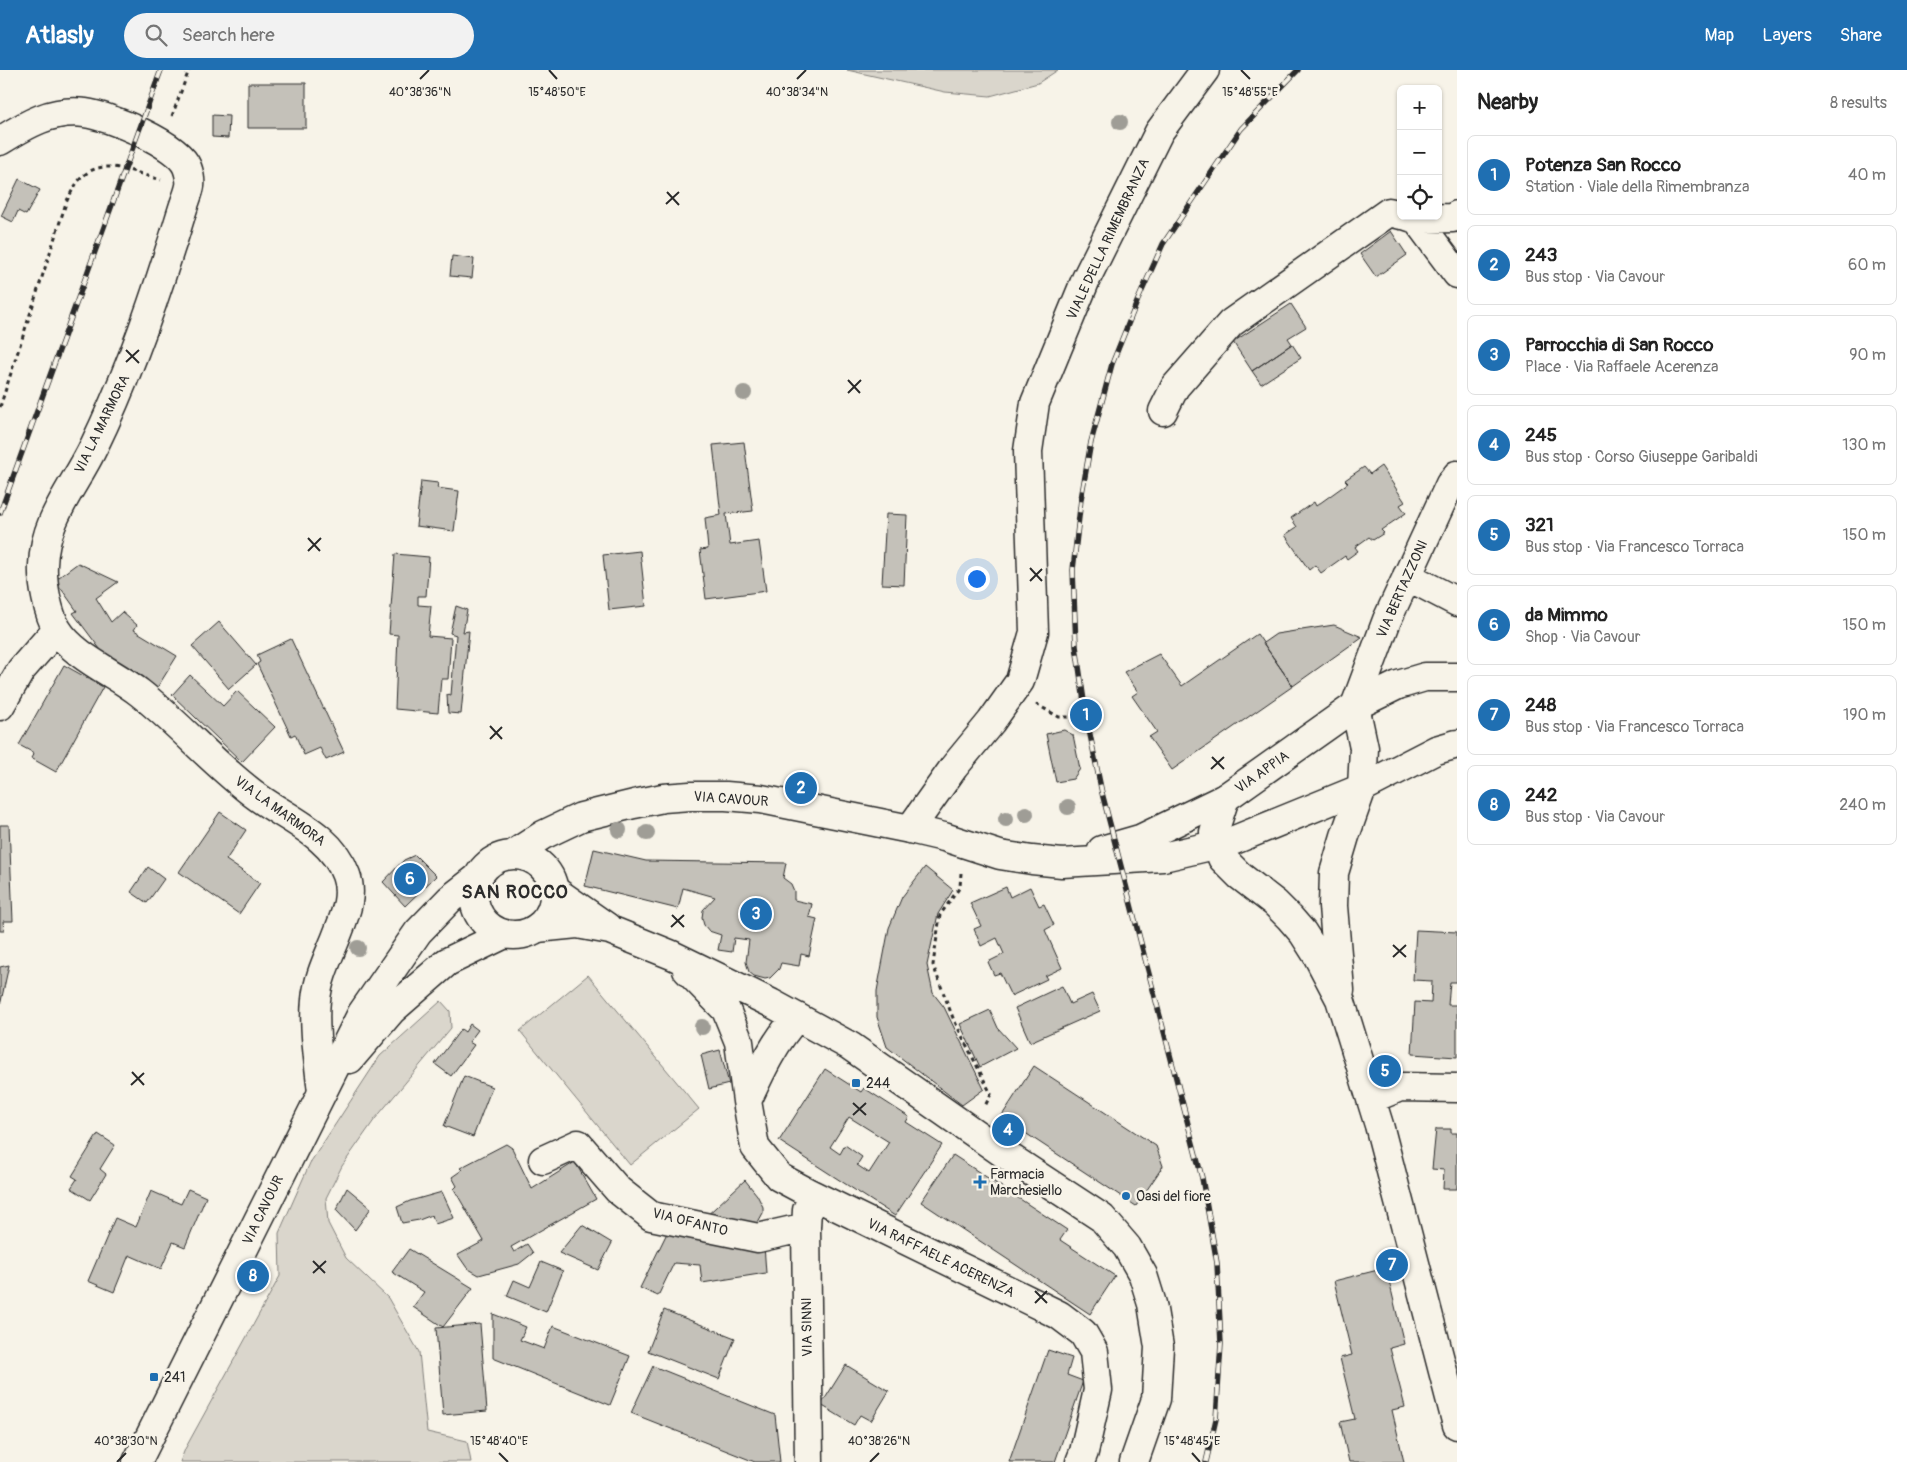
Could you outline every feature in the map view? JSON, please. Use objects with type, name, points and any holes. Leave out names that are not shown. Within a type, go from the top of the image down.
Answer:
[{"type":"street","name":"VIALE DELLA RIMEMBRANZA","points":[[910,830],[954,767],[992,722],[1020,681],[1034,632],[1028,451],[1035,403],[1086,278],[1159,132],[1205,70]]},
{"type":"street","points":[[0,141],[30,122],[68,111],[101,115],[162,142],[182,157],[188,169],[190,186]]},
{"type":"street","name":"VIA LA MARMORA","points":[[190,186],[160,280],[122,387],[92,451],[59,506],[47,534],[42,565],[45,594],[57,629],[78,651],[141,694],[258,797],[320,838],[336,853],[346,872],[351,889],[347,909],[320,980],[315,1002],[322,1092]]},
{"type":"street","points":[[1163,411],[1175,387],[1231,323],[1389,212],[1397,214]]},
{"type":"street","points":[[1442,218],[1453,218],[1457,215]]},
{"type":"street","points":[[1411,220],[1457,274]]},
{"type":"street","name":"VIA BERTAZZONI","points":[[1355,706],[1387,620],[1450,484],[1457,475]]},
{"type":"street","points":[[1407,576],[1457,602]]},
{"type":"street","points":[[0,706],[21,670],[57,629]]},
{"type":"street","name":"VIA APPIA","points":[[1062,863],[1140,839],[1225,798],[1355,706],[1398,685],[1425,677],[1457,677]]},
{"type":"street","points":[[1340,999],[1333,906],[1334,872],[1344,836],[1362,788],[1364,748],[1355,706]]},
{"type":"street","name":"VIA APPIA","points":[[910,830],[944,837],[1000,855],[1062,863],[1163,857],[1232,841],[1362,788],[1436,750],[1457,744]]},
{"type":"street","name":"VIA CAVOUR","points":[[136,1462],[362,1013],[418,932],[450,900],[478,878],[486,866],[498,858],[512,855],[543,835],[581,817],[663,798],[726,796],[761,799],[910,830]]},
{"type":"street","points":[[1225,798],[1214,832],[1222,858],[1240,876],[1275,903],[1303,933],[1340,999],[1371,1099],[1457,1425]]},
{"type":"street","points":[[536,928],[547,918],[553,904],[550,880],[558,846],[581,817]]},
{"type":"street","name":"VIA CAVOUR","points":[[512,855],[531,858],[550,880],[610,930]]},
{"type":"street","points":[[478,878],[474,895],[478,912],[489,926],[505,934]]},
{"type":"street","name":"VIA CAVOUR","points":[[322,1092],[392,1010],[447,962],[505,934],[521,934],[536,928],[578,924],[610,930],[672,954],[850,1046],[1102,1218],[1127,1247],[1143,1275],[1152,1304],[1159,1347],[1156,1399],[1134,1462]]},
{"type":"street","name":"VIA RAFFAELE ACERENZA","points":[[672,954],[726,1010],[739,1042],[755,1147],[779,1177],[1059,1315],[1083,1333],[1094,1352],[1098,1390],[1080,1462]]},
{"type":"street","points":[[747,1101],[766,1058],[784,1031],[797,1017]]},
{"type":"street","points":[[1371,1099],[1400,1088],[1457,1088]]},
{"type":"street","name":"VIA OFANTO","points":[[543,1160],[578,1144],[618,1190],[651,1216],[758,1238],[806,1227]]},
{"type":"street","name":"VIA SINNI","points":[[809,1193],[806,1227],[809,1462]]},
{"type":"path","points":[[162,142],[189,70]]},
{"type":"path","points":[[0,407],[66,203],[78,182],[89,171],[100,167],[113,166],[190,186]]},
{"type":"path","points":[[1020,681],[1037,705],[1059,717],[1075,717]]},
{"type":"path","points":[[964,845],[960,887],[940,915],[933,965],[953,1018],[991,1094],[974,1132]]},
{"type":"shaded area","points":[[847,70],[1058,70],[1038,83],[990,96],[945,92]]},
{"type":"shaded area","points":[[588,975],[699,1109],[630,1165],[520,1031]]},
{"type":"shaded area","points":[[441,1001],[450,1011],[451,1028],[375,1119],[342,1166],[326,1198],[328,1223],[346,1258],[388,1298],[419,1352],[427,1432],[467,1441],[471,1462],[180,1462],[185,1449],[280,1276],[279,1233],[310,1163],[380,1056]]},
{"type":"building","points":[[248,83],[306,83],[306,128],[248,128]]},
{"type":"building","points":[[212,115],[229,116],[228,138],[212,137]]},
{"type":"building","points":[[19,179],[40,190],[26,215],[18,211],[13,222],[1,216]]},
{"type":"building","points":[[1391,231],[1407,255],[1376,277],[1360,254]]},
{"type":"building","points":[[452,256],[474,259],[472,278],[450,276]]},
{"type":"building","points":[[1291,304],[1306,327],[1288,338],[1292,344],[1252,371],[1233,342]]},
{"type":"building","points":[[1292,344],[1301,358],[1261,384],[1252,371]]},
{"type":"building","points":[[744,442],[753,511],[726,514],[730,545],[759,541],[766,591],[706,599],[700,550],[708,549],[705,518],[721,515],[713,445]]},
{"type":"building","points":[[1381,466],[1405,502],[1400,505],[1406,513],[1381,530],[1384,533],[1373,540],[1369,537],[1355,547],[1358,551],[1347,559],[1345,556],[1321,573],[1315,565],[1309,570],[1285,535],[1297,527],[1291,518],[1314,502],[1316,506],[1348,483],[1345,480],[1364,467],[1370,474]]},
{"type":"building","points":[[421,481],[438,483],[437,488],[459,491],[454,531],[416,526]]},
{"type":"building","points":[[886,514],[907,515],[904,585],[882,584]]},
{"type":"building","points":[[640,551],[646,606],[609,610],[603,555]]},
{"type":"building","points":[[395,554],[429,557],[426,596],[418,596],[418,605],[431,606],[428,636],[451,638],[448,679],[441,679],[438,713],[395,709],[398,635],[389,634]]},
{"type":"building","points":[[78,563],[118,582],[96,598],[111,622],[122,612],[137,625],[134,630],[177,656],[157,688],[109,661],[73,613],[77,611],[55,580]]},
{"type":"building","points":[[456,606],[467,610],[463,632],[469,631],[461,714],[448,713],[447,694],[451,695],[456,635],[450,633]]},
{"type":"building","points":[[219,622],[256,665],[229,689],[192,646]]},
{"type":"building","points":[[1334,625],[1362,637],[1293,686],[1263,643],[1276,634]]},
{"type":"building","points":[[1257,634],[1293,686],[1172,770],[1149,737],[1157,732],[1132,696],[1138,692],[1124,672],[1159,654],[1182,686]]},
{"type":"building","points":[[291,639],[344,752],[326,760],[320,748],[304,755],[295,734],[291,736],[257,664],[260,662],[257,655]]},
{"type":"building","points":[[64,665],[103,687],[56,772],[31,758],[34,753],[19,745]]},
{"type":"building","points":[[190,675],[223,706],[237,691],[275,727],[242,762],[172,695]]},
{"type":"building","points":[[1064,730],[1073,735],[1080,769],[1073,779],[1056,782],[1046,734]]},
{"type":"building","points":[[220,812],[246,830],[226,860],[260,883],[239,914],[179,872]]},
{"type":"building","points":[[0,825],[9,825],[13,921],[3,921],[4,931],[0,931]]},
{"type":"building","points":[[594,849],[646,861],[786,863],[783,878],[791,884],[794,891],[794,900],[812,904],[809,917],[817,919],[809,956],[801,954],[799,966],[781,963],[779,969],[770,978],[765,979],[754,976],[749,972],[746,962],[749,940],[734,938],[732,952],[718,950],[721,935],[709,931],[704,925],[702,918],[703,910],[715,897],[683,888],[678,909],[585,886]]},
{"type":"building","points":[[415,855],[436,876],[405,906],[383,882],[404,860]]},
{"type":"building","points":[[148,867],[164,879],[147,903],[131,892]]},
{"type":"building","points":[[925,867],[953,890],[938,914],[927,965],[933,993],[944,1007],[984,1089],[962,1105],[887,1047],[877,1017],[877,991],[889,928],[902,897]]},
{"type":"building","points":[[1006,887],[1010,897],[1030,887],[1039,906],[1044,904],[1054,925],[1045,930],[1062,968],[1045,976],[1047,979],[1011,996],[1000,973],[994,975],[988,962],[1004,954],[997,938],[981,946],[974,929],[981,926],[970,903]]},
{"type":"building","points":[[1416,930],[1457,932],[1457,982],[1450,982],[1448,1005],[1457,1005],[1457,1057],[1412,1054],[1415,1002],[1431,1003],[1432,981],[1413,980]]},
{"type":"building","points":[[9,965],[0,1006],[0,967]]},
{"type":"building","points":[[1062,986],[1070,1004],[1092,994],[1100,1011],[1030,1042],[1015,1008]]},
{"type":"building","points":[[990,1010],[998,1028],[1016,1048],[980,1067],[960,1024]]},
{"type":"building","points":[[470,1024],[478,1030],[469,1042],[474,1045],[451,1076],[435,1064],[461,1029],[465,1032]]},
{"type":"building","points":[[720,1050],[729,1084],[709,1089],[701,1055]]},
{"type":"building","points":[[1034,1066],[1156,1146],[1163,1166],[1136,1206],[1001,1117]]},
{"type":"building","points":[[825,1069],[861,1092],[864,1088],[909,1117],[906,1122],[942,1145],[895,1216],[779,1141]],"holes":[[[849,1117],[889,1142],[869,1173],[857,1165],[862,1157],[845,1145],[840,1154],[830,1147]]]},
{"type":"building","points":[[464,1076],[492,1087],[473,1137],[444,1126]]},
{"type":"building","points":[[1436,1129],[1451,1129],[1451,1133],[1457,1133],[1457,1189],[1443,1189],[1444,1170],[1432,1169]]},
{"type":"building","points":[[98,1134],[115,1145],[100,1169],[106,1174],[90,1200],[71,1188],[77,1179],[72,1176]]},
{"type":"building","points":[[506,1144],[512,1148],[532,1189],[575,1162],[596,1199],[511,1247],[514,1252],[527,1244],[533,1253],[519,1264],[479,1275],[467,1268],[458,1255],[484,1241],[454,1189],[457,1186],[452,1177],[462,1170],[460,1168]]},
{"type":"building","points":[[953,1155],[1067,1230],[1060,1240],[1115,1276],[1090,1314],[921,1202]]},
{"type":"building","points":[[745,1180],[757,1195],[763,1207],[763,1213],[758,1222],[754,1225],[703,1219]]},
{"type":"building","points":[[347,1188],[371,1208],[355,1230],[336,1210]]},
{"type":"building","points":[[188,1189],[206,1197],[185,1247],[173,1242],[161,1269],[129,1255],[114,1292],[88,1281],[115,1218],[136,1227],[151,1191],[181,1204]]},
{"type":"building","points":[[442,1192],[454,1218],[435,1224],[432,1215],[402,1223],[397,1207],[410,1201]]},
{"type":"building","points":[[582,1225],[612,1243],[598,1270],[559,1253]]},
{"type":"building","points":[[668,1231],[764,1245],[766,1273],[702,1283],[700,1265],[674,1263],[658,1296],[640,1288]]},
{"type":"building","points":[[409,1249],[473,1288],[443,1327],[413,1307],[424,1292],[392,1272]]},
{"type":"building","points":[[541,1262],[563,1271],[546,1312],[507,1296],[514,1280],[530,1287]]},
{"type":"building","points":[[1386,1268],[1404,1344],[1390,1348],[1405,1407],[1392,1410],[1404,1462],[1349,1462],[1340,1422],[1355,1419],[1340,1358],[1352,1355],[1334,1281]]},
{"type":"building","points":[[664,1310],[735,1338],[719,1379],[648,1351]]},
{"type":"building","points":[[493,1314],[526,1327],[520,1340],[544,1349],[553,1326],[630,1356],[610,1405],[493,1358]]},
{"type":"building","points":[[480,1324],[487,1411],[443,1415],[436,1328]]},
{"type":"building","points":[[1048,1350],[1072,1358],[1067,1375],[1083,1381],[1055,1462],[1009,1462]]},
{"type":"building","points":[[846,1365],[889,1391],[871,1421],[860,1415],[854,1425],[821,1405]]},
{"type":"building","points":[[653,1366],[775,1415],[780,1462],[755,1462],[631,1413]]},
{"type":"railway","points":[[0,513],[161,70]]},
{"type":"railway","points":[[1206,1462],[1216,1419],[1221,1344],[1217,1263],[1202,1178],[1102,793],[1086,715],[1076,646],[1073,570],[1081,499],[1091,442],[1112,364],[1163,244],[1241,129],[1298,70]]},
{"type":"place","name":"Potenza San Rocco","points":[[1086,715]]},
{"type":"place","name":"243","points":[[801,788]]},
{"type":"place","name":"da Mimmo","points":[[410,879]]},
{"type":"place","name":"Parrocchia di San Rocco","points":[[756,914]]},
{"type":"place","name":"321","points":[[1385,1071]]},
{"type":"place","name":"244","points":[[856,1083]]},
{"type":"place","name":"245","points":[[1008,1130]]},
{"type":"place","name":"Farmacia Marchesiello","points":[[980,1182]]},
{"type":"place","name":"Oasi del fiore","points":[[1126,1196]]},
{"type":"place","name":"248","points":[[1392,1265]]},
{"type":"place","name":"242","points":[[253,1276]]},
{"type":"place","name":"241","points":[[154,1377]]},
{"type":"district","name":"SAN ROCCO","points":[[515,892]]}]
